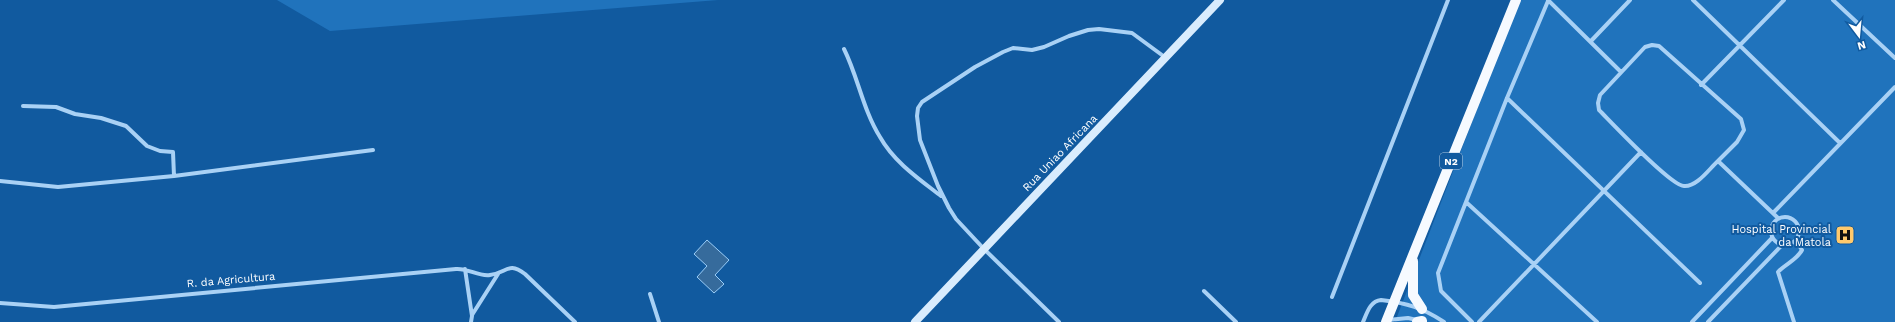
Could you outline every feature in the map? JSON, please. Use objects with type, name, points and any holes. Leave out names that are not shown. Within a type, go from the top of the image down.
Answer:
[{"type":"main road","name":"Rua Uniao Africana","points":[[915,322],[1220,0]]},
{"type":"main road","name":"N2","points":[[1387,321],[1516,0]]},
{"type":"main road","points":[[1414,251],[1412,290],[1414,300],[1422,309]]},
{"type":"street","points":[[1332,297],[1448,0]]},
{"type":"street","points":[[1472,322],[1441,291],[1438,282],[1438,273],[1507,98],[1548,0],[1621,72]]},
{"type":"street","points":[[1591,41],[1630,0]]},
{"type":"street","points":[[1693,0],[1741,45],[1840,143]]},
{"type":"street","points":[[1701,85],[1784,0]]},
{"type":"street","points":[[1833,0],[1895,58]]},
{"type":"street","points":[[1059,322],[984,249],[956,219],[943,198],[920,140],[917,129],[918,108],[922,102],[975,67],[1013,48],[1032,50],[1044,47],[1078,33],[1099,29],[1132,33],[1166,58]]},
{"type":"street","points":[[1652,45],[1659,46],[1701,85],[1741,119],[1744,130],[1737,142],[1692,184],[1683,186],[1676,183],[1641,152],[1599,110],[1598,103],[1600,95],[1645,47],[1652,45]]},
{"type":"street","points":[[844,49],[852,64],[872,122],[886,146],[912,174],[943,198]]},
{"type":"street","points":[[1773,213],[1895,87]]},
{"type":"street","points":[[1507,98],[1700,283]]},
{"type":"street","points":[[23,106],[56,106],[75,114],[101,118],[126,126],[147,146],[160,151],[173,152],[174,176]]},
{"type":"street","points":[[0,181],[58,187],[174,176],[373,150]]},
{"type":"street","points":[[1479,322],[1641,152]]},
{"type":"street","points":[[1718,161],[1778,218]]},
{"type":"street","points":[[1466,202],[1533,265],[1598,322]]},
{"type":"street","points":[[1708,322],[1782,245],[1792,244],[1796,241],[1800,233],[1798,224],[1791,218],[1778,218],[1771,229],[1772,238],[1782,245]]},
{"type":"street","points":[[1692,322],[1772,238]]},
{"type":"street","points":[[1794,322],[1778,272],[1783,266],[1800,254],[1802,250],[1796,241]]},
{"type":"street","points":[[471,322],[472,316],[465,268],[489,276],[508,268],[517,267],[575,322]]},
{"type":"street","name":"R. da Agricultura","points":[[0,303],[54,306],[211,290],[465,268]]},
{"type":"street","points":[[472,316],[498,273]]},
{"type":"street","points":[[1204,291],[1236,322]]},
{"type":"street","points":[[650,294],[659,322]]},
{"type":"street","points":[[1363,322],[1376,300],[1394,301],[1422,309],[1444,322]]},
{"type":"street","points":[[1387,321],[1408,318],[1421,322]]},
{"type":"shaded area","points":[[277,0],[718,0],[330,31]]},
{"type":"shaded area","points":[[1519,0],[1895,0],[1895,322],[1395,322]]},
{"type":"shaded area","points":[[707,240],[729,260],[715,275],[724,284],[714,293],[697,277],[707,266],[694,254]]},
{"type":"place","name":"Hospital Provincial da Matola","points":[[1845,235]]}]
